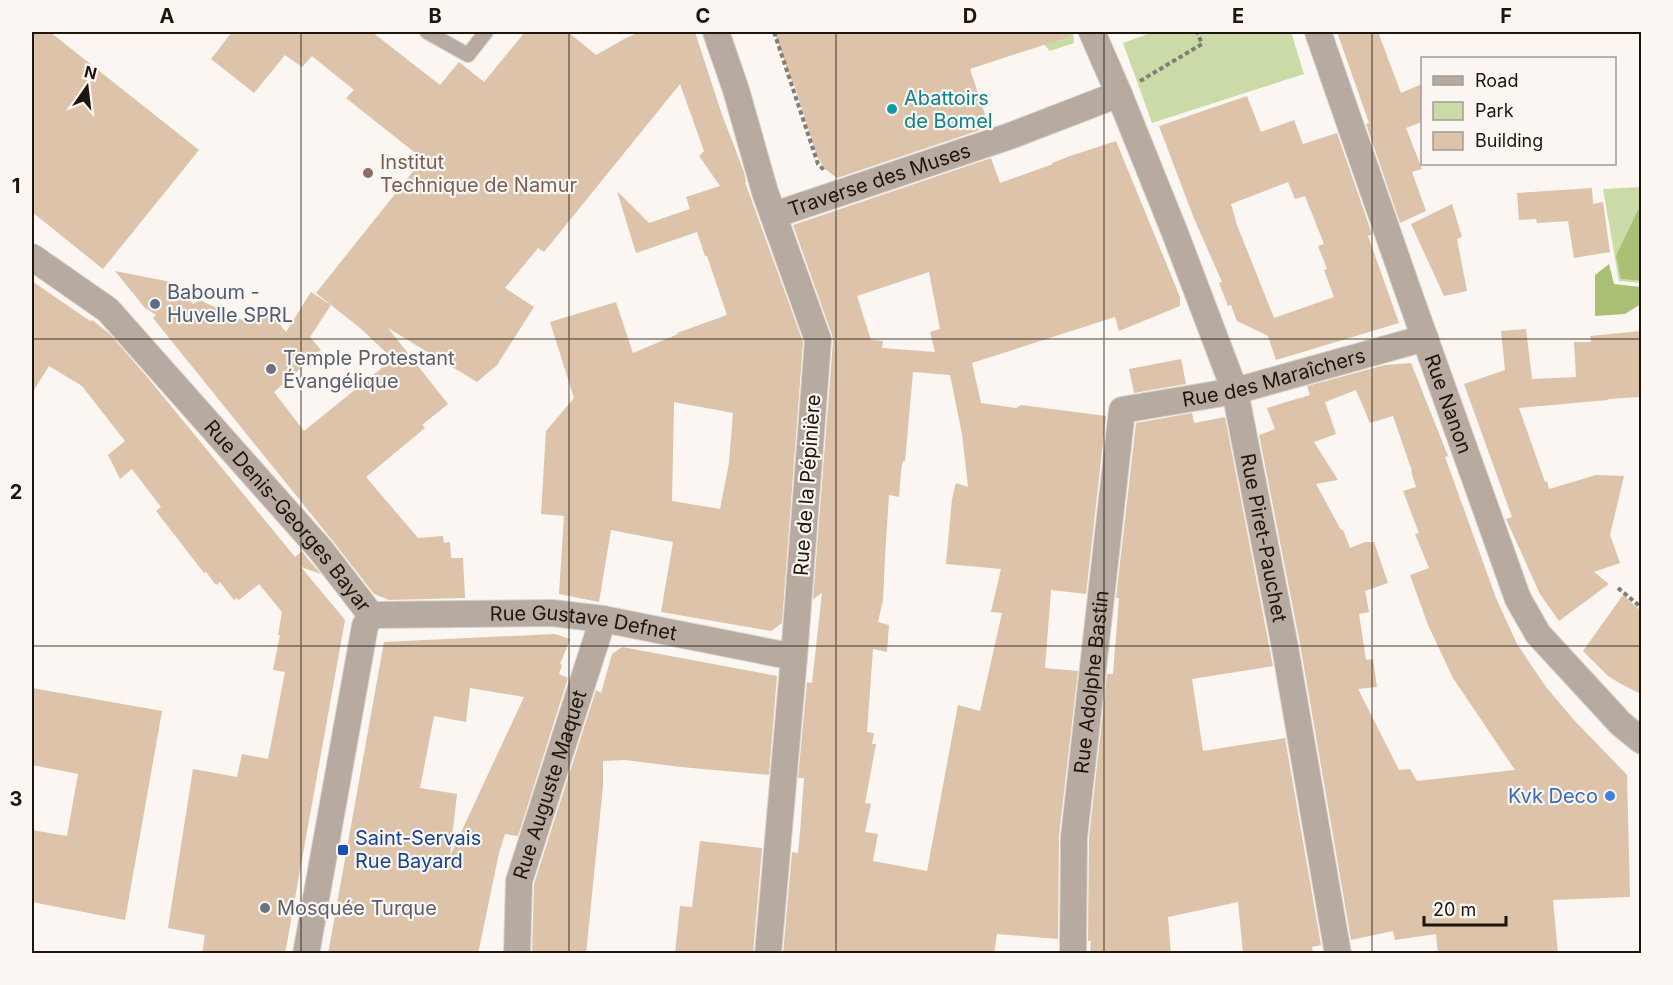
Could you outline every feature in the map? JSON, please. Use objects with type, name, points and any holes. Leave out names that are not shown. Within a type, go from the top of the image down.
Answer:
[{"type":"street","name":"Rue de la Pépinière","points":[[716,32],[774,215],[818,340],[794,657],[768,954]]},
{"type":"street","points":[[1092,32],[1119,94]]},
{"type":"street","name":"Rue Nanon","points":[[1318,32],[1518,599],[1538,634],[1621,724],[1641,741]]},
{"type":"street","name":"Traverse des Muses","points":[[774,215],[1010,136],[1119,94]]},
{"type":"street","name":"Rue Piret-Pauchet","points":[[1119,94],[1235,391],[1285,646],[1338,954]]},
{"type":"street","name":"Rue Denis-Georges Bayar","points":[[32,257],[108,310],[320,549],[371,615],[365,626],[306,954]]},
{"type":"street","name":"Rue des Maraîchers","points":[[1122,410],[1235,391],[1425,338]]},
{"type":"street","name":"Rue Adolphe Bastin","points":[[1072,954],[1074,837],[1122,410]]},
{"type":"street","name":"Rue Gustave Defnet","points":[[371,615],[552,613],[603,619],[794,657]]},
{"type":"street","name":"Rue Auguste Maquet","points":[[517,954],[519,881],[603,619]]},
{"type":"lane","points":[[427,32],[468,55],[486,32]]},
{"type":"path","points":[[774,32],[818,164],[826,172]]},
{"type":"path","points":[[1119,94],[1202,44],[1197,32]]},
{"type":"path","points":[[1618,588],[1641,608]]},
{"type":"green space","points":[[1042,32],[1073,32],[1074,43],[1050,51],[1043,43]]},
{"type":"green space","points":[[1153,32],[1291,32],[1304,74],[1152,123],[1123,43]]},
{"type":"green space","points":[[1641,187],[1641,210],[1638,211],[1621,279],[1641,281],[1641,283],[1619,281],[1603,189]]},
{"type":"green space","points":[[1638,210],[1641,210],[1641,281],[1621,279],[1616,256]]},
{"type":"green space","points":[[1609,264],[1614,284],[1641,287],[1641,304],[1625,314],[1595,316],[1595,275]]},
{"type":"building","points":[[32,32],[50,32],[199,150],[103,269],[32,212]]},
{"type":"building","points":[[232,32],[372,32],[440,85],[459,62],[484,82],[525,32],[568,32],[596,55],[640,32],[695,32],[721,112],[744,172],[745,182],[803,342],[782,623],[771,631],[661,612],[673,542],[611,530],[599,602],[559,594],[564,516],[541,514],[546,431],[574,398],[550,322],[616,302],[633,353],[677,333],[727,315],[697,232],[636,253],[617,191],[649,223],[690,209],[686,197],[720,186],[699,156],[704,151],[680,84],[544,252],[538,248],[505,288],[534,307],[497,365],[477,382],[388,328],[448,404],[422,425],[425,428],[366,477],[418,538],[443,536],[444,543],[450,542],[451,558],[463,558],[465,598],[389,600],[374,594],[153,318],[156,315],[144,307],[115,271],[176,283],[193,304],[200,300],[248,323],[251,317],[265,306],[286,332],[311,292],[331,305],[310,337],[321,350],[274,392],[304,431],[393,359],[360,328],[316,293],[423,159],[346,98],[354,90],[312,56],[302,67],[285,55],[254,93],[211,59]],"holes":[[[674,402],[733,413],[729,463],[720,509],[672,501]]]},
{"type":"building","name":"Abattoirs de Bomel","points":[[774,32],[1070,32],[1071,36],[970,69],[989,127],[837,178],[825,169],[817,156],[794,84]]},
{"type":"building","points":[[1337,32],[1378,32],[1401,93],[1421,84],[1421,122],[1406,128],[1422,169],[1412,172],[1426,211],[1400,223],[1366,124],[1369,123]]},
{"type":"building","points":[[1247,96],[1261,132],[1294,120],[1303,144],[1337,133],[1372,234],[1368,236],[1399,323],[1276,360],[1268,336],[1237,321],[1231,305],[1228,306],[1219,283],[1222,282],[1193,216],[1159,126]],"holes":[[[1288,182],[1295,199],[1305,196],[1324,244],[1318,246],[1334,297],[1274,318],[1231,204]]]},
{"type":"building","points":[[1116,141],[1180,297],[1180,306],[1119,331],[1115,317],[972,363],[981,403],[1016,408],[1021,405],[1106,416],[1086,594],[1051,590],[1045,668],[1078,671],[1059,835],[1058,939],[997,934],[994,954],[783,954],[792,852],[798,853],[801,820],[804,778],[798,778],[807,682],[812,683],[822,593],[813,599],[833,341],[793,225],[991,158],[1000,183]],"holes":[[[929,272],[940,329],[930,332],[935,352],[882,348],[883,341],[871,340],[857,296]],[[913,372],[950,375],[962,434],[968,487],[956,483],[952,499],[946,564],[1001,569],[991,612],[1002,613],[980,711],[958,705],[927,871],[873,861],[878,834],[865,832],[871,804],[865,803],[876,744],[872,744],[874,733],[867,732],[873,649],[887,652],[889,625],[878,622],[883,600],[889,495],[899,497],[901,471],[903,461],[905,461]]]},
{"type":"building","points":[[1592,188],[1593,204],[1603,202],[1610,252],[1574,258],[1568,221],[1537,223],[1536,219],[1519,220],[1517,193]]},
{"type":"building","points":[[1452,204],[1462,237],[1457,239],[1467,291],[1444,296],[1411,224]]},
{"type":"building","points":[[32,281],[110,334],[295,557],[302,551],[321,574],[301,567],[345,620],[285,954],[202,954],[205,935],[168,928],[193,769],[237,777],[242,754],[268,759],[285,672],[273,670],[282,612],[259,584],[239,600],[237,598],[234,600],[220,582],[216,585],[206,572],[204,573],[156,511],[161,507],[132,469],[120,479],[108,455],[125,441],[82,386],[49,366],[32,393]]},
{"type":"building","points":[[1526,329],[1532,379],[1576,377],[1574,342],[1591,342],[1590,336],[1641,331],[1640,397],[1519,408],[1549,489],[1596,475],[1624,476],[1610,535],[1620,563],[1594,572],[1609,584],[1559,621],[1540,594],[1506,519],[1512,517],[1464,384],[1505,370],[1501,331]]},
{"type":"building","points":[[1181,359],[1186,384],[1134,393],[1129,369]]},
{"type":"building","points":[[1411,363],[1448,456],[1445,457],[1496,598],[1517,644],[1546,687],[1573,719],[1627,775],[1630,897],[1553,900],[1558,954],[1438,954],[1436,934],[1395,940],[1393,931],[1351,940],[1300,644],[1259,435],[1275,429],[1267,408],[1310,395],[1307,386],[1385,365]],"holes":[[[1356,390],[1370,423],[1393,416],[1412,471],[1416,487],[1403,491],[1419,533],[1415,534],[1429,568],[1410,575],[1428,625],[1453,678],[1515,770],[1417,781],[1410,769],[1399,770],[1358,689],[1377,687],[1373,659],[1366,660],[1359,614],[1369,612],[1365,591],[1388,583],[1374,542],[1365,542],[1350,548],[1343,530],[1316,484],[1338,480],[1314,442],[1336,434],[1325,402]]]},
{"type":"building","points":[[1192,413],[1194,423],[1225,417],[1273,666],[1192,679],[1203,751],[1285,738],[1321,945],[1312,947],[1313,954],[1243,954],[1238,902],[1168,917],[1171,954],[1090,954],[1091,941],[1088,941],[1089,838],[1107,674],[1113,674],[1119,598],[1116,598],[1136,423]]},
{"type":"building","points":[[1623,595],[1641,611],[1641,694],[1608,676],[1583,651]]},
{"type":"building","points":[[555,634],[570,639],[560,664],[562,665],[559,674],[568,678],[518,836],[505,834],[478,954],[328,954],[384,642]],"holes":[[[470,688],[524,697],[450,856],[457,794],[420,788],[434,716],[466,722]]]},
{"type":"building","points":[[622,647],[777,676],[769,775],[625,760],[603,761],[603,786],[586,954],[532,954],[534,884],[596,690],[601,693],[612,654]]},
{"type":"building","points":[[32,688],[162,711],[125,920],[32,902],[32,830],[67,836],[78,774],[32,765]]},
{"type":"building","points":[[700,841],[762,848],[753,954],[675,954],[680,906],[692,907]]},
{"type":"place","name":"Abattoirs de Bomel","points":[[892,109]]},
{"type":"place","name":"Institut Technique de Namur","points":[[368,173]]},
{"type":"place","name":"Baboum - Huvelle SPRL","points":[[155,304]]},
{"type":"place","name":"Temple Protestant Évangélique","points":[[271,369]]},
{"type":"place","name":"Kvk Deco","points":[[1610,796]]},
{"type":"place","name":"Saint-Servais Rue Bayard","points":[[343,850]]},
{"type":"place","name":"Mosquée Turque","points":[[265,908]]}]
